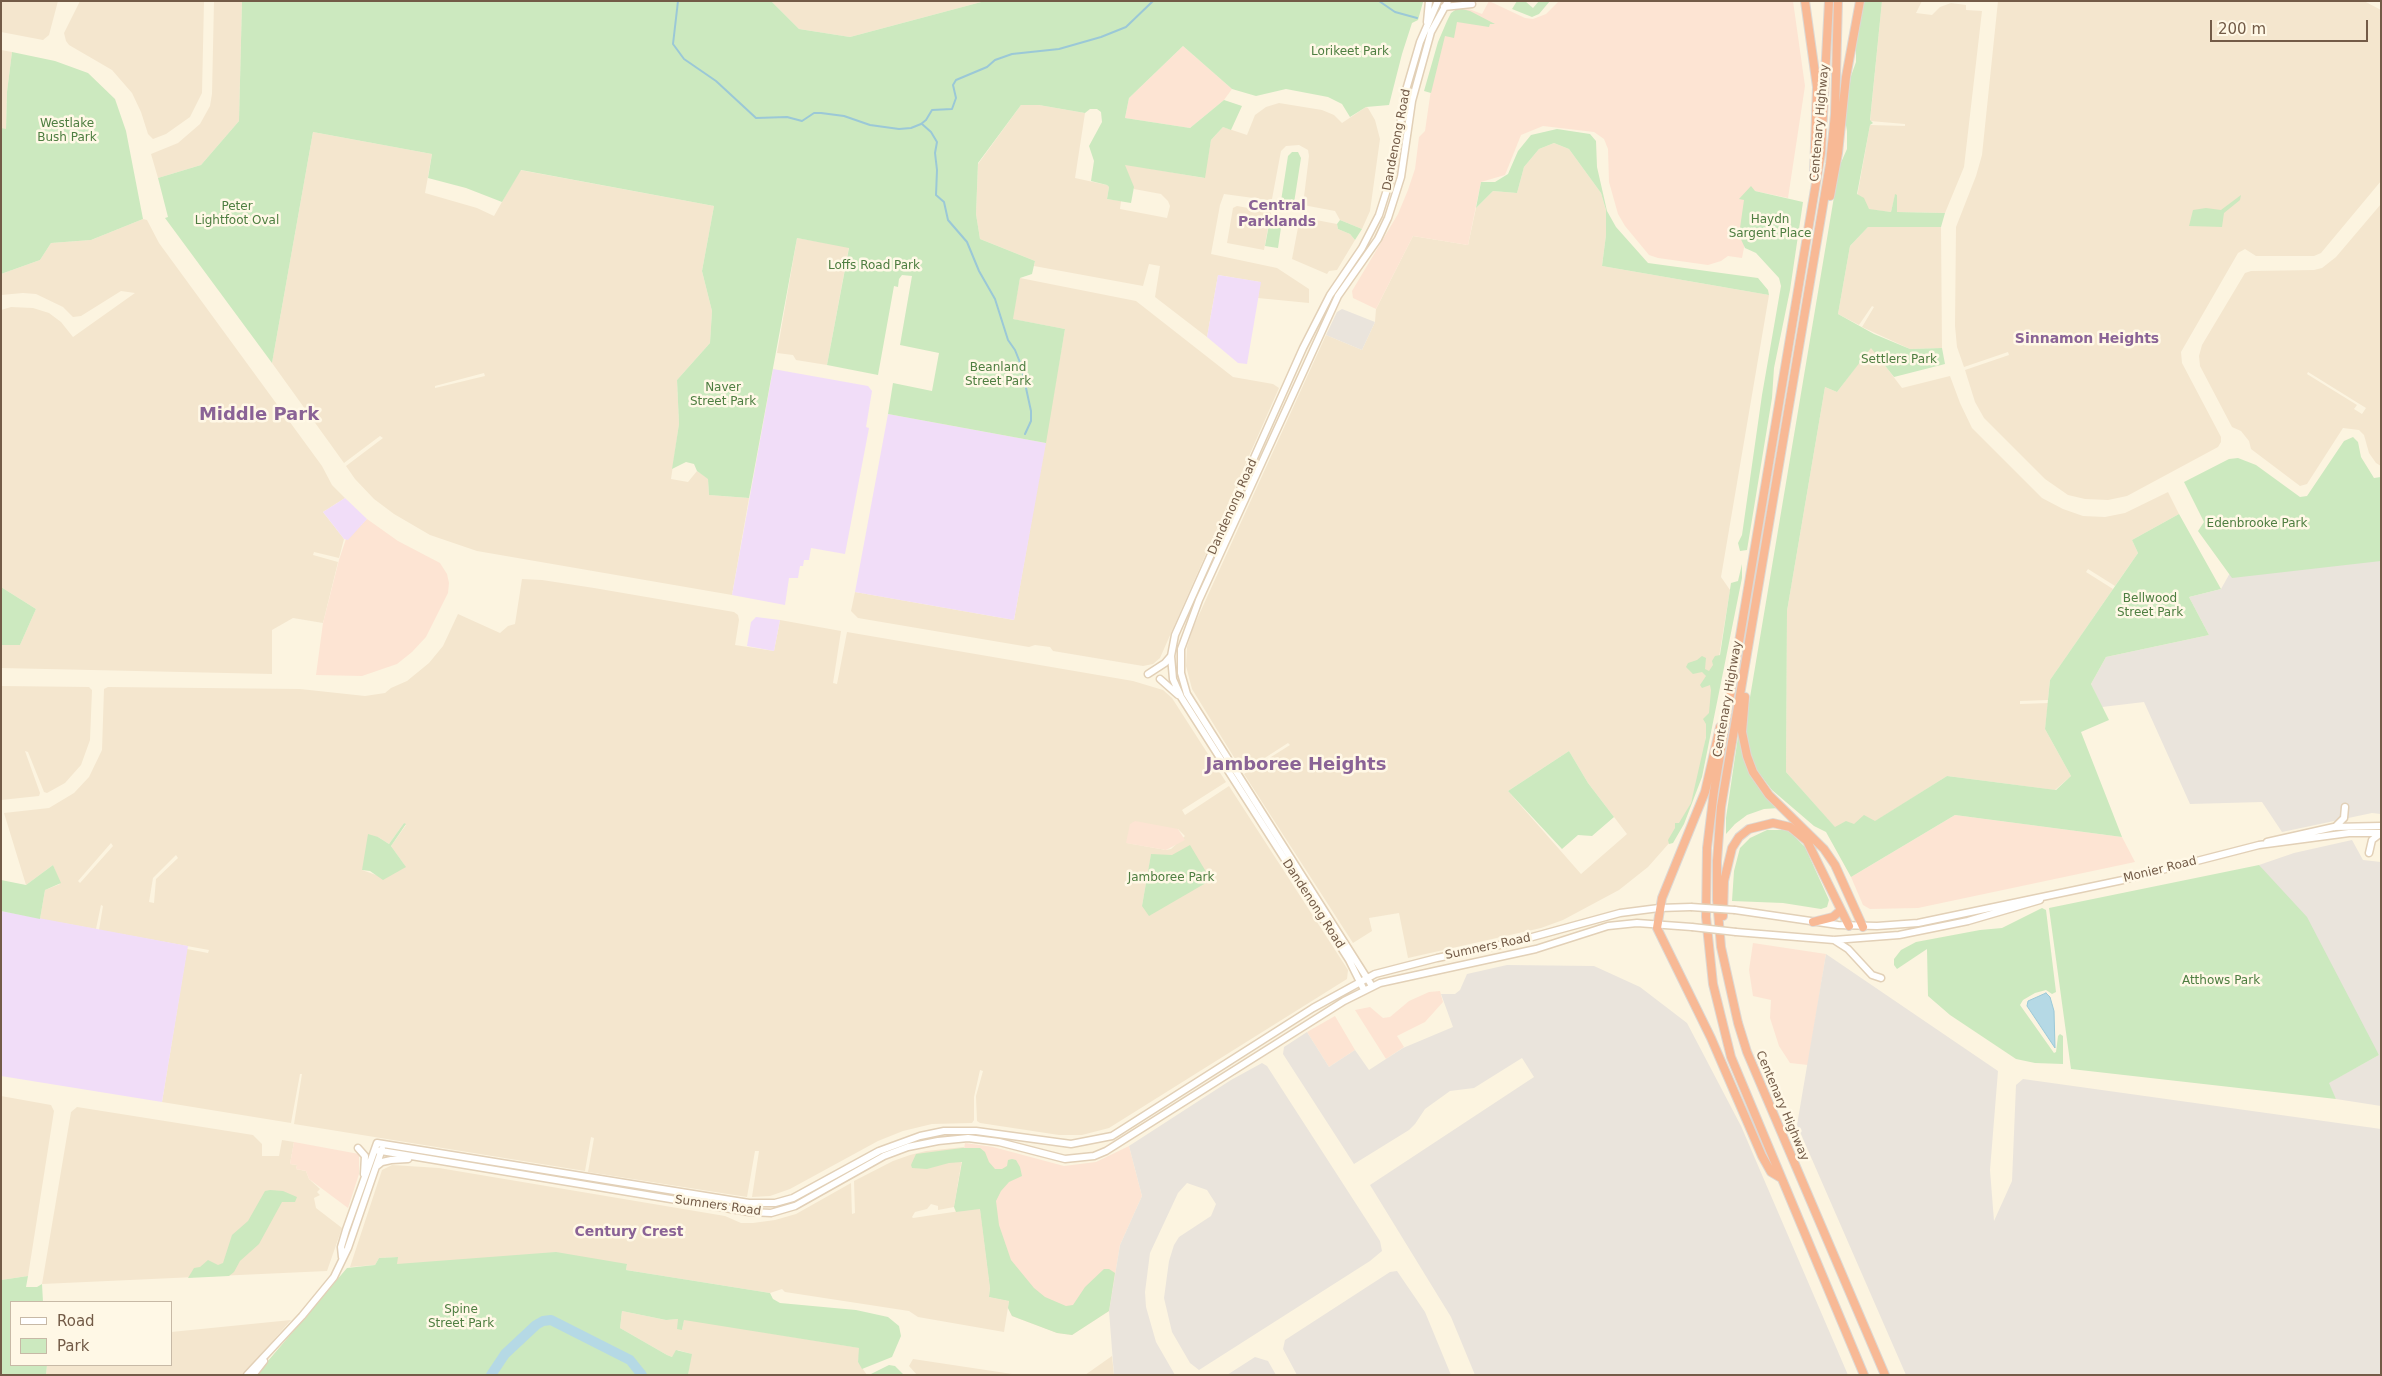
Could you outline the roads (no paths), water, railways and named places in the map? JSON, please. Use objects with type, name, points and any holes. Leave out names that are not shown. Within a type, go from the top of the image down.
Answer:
[{"type":"highway","points":[[1805,1],[1817,79],[1817,125],[1813,172],[1817,184]]},
{"type":"highway","name":"Centenary Highway","points":[[1829,1],[1823,132],[1817,184],[1728,708],[1707,848],[1705,883],[1708,947],[1716,1001],[1731,1057],[1864,1375]]},
{"type":"highway","name":"Centenary Highway","points":[[1838,1],[1834,123],[1821,217],[1718,833],[1717,900],[1721,947],[1738,1023],[1753,1067],[1886,1375]]},
{"type":"highway","points":[[1821,217],[1827,213],[1833,182],[1847,68],[1860,1]]},
{"type":"highway","points":[[1748,649],[1751,657],[1742,732],[1750,764],[1766,791],[1824,849],[1835,866],[1863,926]]},
{"type":"highway","points":[[1728,708],[1723,714],[1714,762],[1701,804],[1659,908],[1656,923],[1659,934],[1702,1019],[1759,1149],[1771,1172],[1781,1178]]},
{"type":"highway","points":[[1724,960],[1722,901],[1725,869],[1735,842],[1744,832],[1766,823],[1790,827],[1804,837],[1814,853],[1849,926]]},
{"type":"highway","points":[[1812,922],[1833,917],[1841,910]]},
{"type":"main road","points":[[1426,26],[1428,1]]},
{"type":"main road","name":"Dandenong Road","points":[[1364,990],[1348,960],[1180,697],[1173,679],[1171,656],[1175,635],[1303,348],[1330,295],[1362,248],[1379,215],[1391,177],[1402,104],[1426,26],[1438,1]]},
{"type":"main road","points":[[1446,4],[1472,4]]},
{"type":"main road","name":"Dandenong Road","points":[[1372,986],[1187,694],[1181,673],[1181,649],[1198,600],[1338,296],[1378,238],[1388,218],[1401,177],[1412,101],[1431,32],[1446,4]]},
{"type":"main road","points":[[1148,674],[1165,663],[1171,656]]},
{"type":"main road","points":[[1160,679],[1180,697]]},
{"type":"main road","points":[[2334,827],[2344,818],[2344,807]]},
{"type":"main road","name":"Monier Road","points":[[2259,845],[2268,841],[2334,827],[2381,826]]},
{"type":"main road","name":"Monier Road","points":[[1863,926],[1924,922],[2130,878],[2259,845],[2349,833],[2381,833]]},
{"type":"main road","points":[[2369,853],[2372,840],[2381,833]]},
{"type":"main road","name":"Monier Road","points":[[1869,938],[1941,928],[1996,914],[2060,893]]},
{"type":"main road","name":"Sumners Road","points":[[379,1147],[762,1204],[775,1203],[793,1198],[879,1151],[920,1136],[944,1131],[976,1130],[1052,1142],[1078,1144],[1112,1136],[1367,977],[1438,958],[1524,940],[1607,916],[1659,908],[1691,907],[1735,910],[1812,922],[1863,926]]},
{"type":"main road","name":"Sumners Road","points":[[379,1147],[444,1161],[749,1212],[771,1213],[795,1206],[884,1156],[923,1143],[968,1138],[999,1142],[1062,1159],[1074,1160],[1094,1156],[1106,1151],[1267,1048],[1364,990],[1395,978],[1536,949],[1608,926],[1656,923],[1834,940],[1869,938]]},
{"type":"main road","points":[[1834,940],[1848,949],[1872,975],[1881,978]]},
{"type":"main road","points":[[1262,1041],[1267,1048]]},
{"type":"main road","points":[[1151,1113],[1156,1120]]},
{"type":"main road","points":[[246,1375],[267,1355],[334,1277],[342,1256],[348,1248],[375,1169],[379,1147]]},
{"type":"main road","points":[[342,1256],[341,1247],[364,1180],[379,1147]]},
{"type":"main road","points":[[358,1148],[365,1156],[364,1180]]},
{"type":"main road","points":[[375,1169],[380,1163],[391,1160],[444,1161]]},
{"type":"main road","points":[[253,1375],[267,1355]]},
{"type":"water","points":[[2046,993],[2050,997],[2054,1011],[2055,1048],[2027,1006],[2028,1001]]},
{"type":"waterway","points":[[678,1],[673,44],[684,59],[716,81],[756,118],[787,117],[802,121],[814,113],[821,113],[844,116],[870,125],[899,129],[911,128],[921,124],[932,110],[952,109],[956,98],[953,85],[956,80],[987,67],[995,60],[1012,54],[1059,49],[1101,37],[1126,27],[1153,1]]},
{"type":"waterway","points":[[1379,1],[1395,12],[1417,18]]},
{"type":"waterway","points":[[922,124],[931,132],[937,142],[935,153],[937,170],[936,195],[944,202],[948,220],[967,242],[979,271],[995,299],[1008,340],[1015,350],[1021,365],[1031,411],[1031,421],[1025,434]]},
{"type":"waterway","points":[[491,1375],[505,1354],[536,1325],[543,1321],[551,1320],[630,1360],[642,1375]]},
{"type":"district","name":"Central Parklands","points":[[1277,214]]},
{"type":"district","name":"Sinnamon Heights","points":[[2087,339]]},
{"type":"district","name":"Middle Park","points":[[259,415]]},
{"type":"district","name":"Jamboree Heights","points":[[1296,765]]},
{"type":"district","name":"Century Crest","points":[[629,1232]]},
{"type":"park label","name":"Lorikeet Park","points":[[1350,52]]},
{"type":"park label","name":"Westlake Bush Park","points":[[67,131]]},
{"type":"park label","name":"Peter Lightfoot Oval","points":[[237,214]]},
{"type":"park label","name":"Haydn Sargent Place","points":[[1770,227]]},
{"type":"park label","name":"Loffs Road Park","points":[[874,266]]},
{"type":"park label","name":"Settlers Park","points":[[1899,360]]},
{"type":"park label","name":"Beanland Street Park","points":[[998,375]]},
{"type":"park label","name":"Naver Street Park","points":[[723,395]]},
{"type":"park label","name":"Edenbrooke Park","points":[[2257,524]]},
{"type":"park label","name":"Bellwood Street Park","points":[[2150,606]]},
{"type":"park label","name":"Jamboree Park","points":[[1171,878]]},
{"type":"park label","name":"Atthows Park","points":[[2221,981]]},
{"type":"park label","name":"Spine Street Park","points":[[461,1317]]}]
